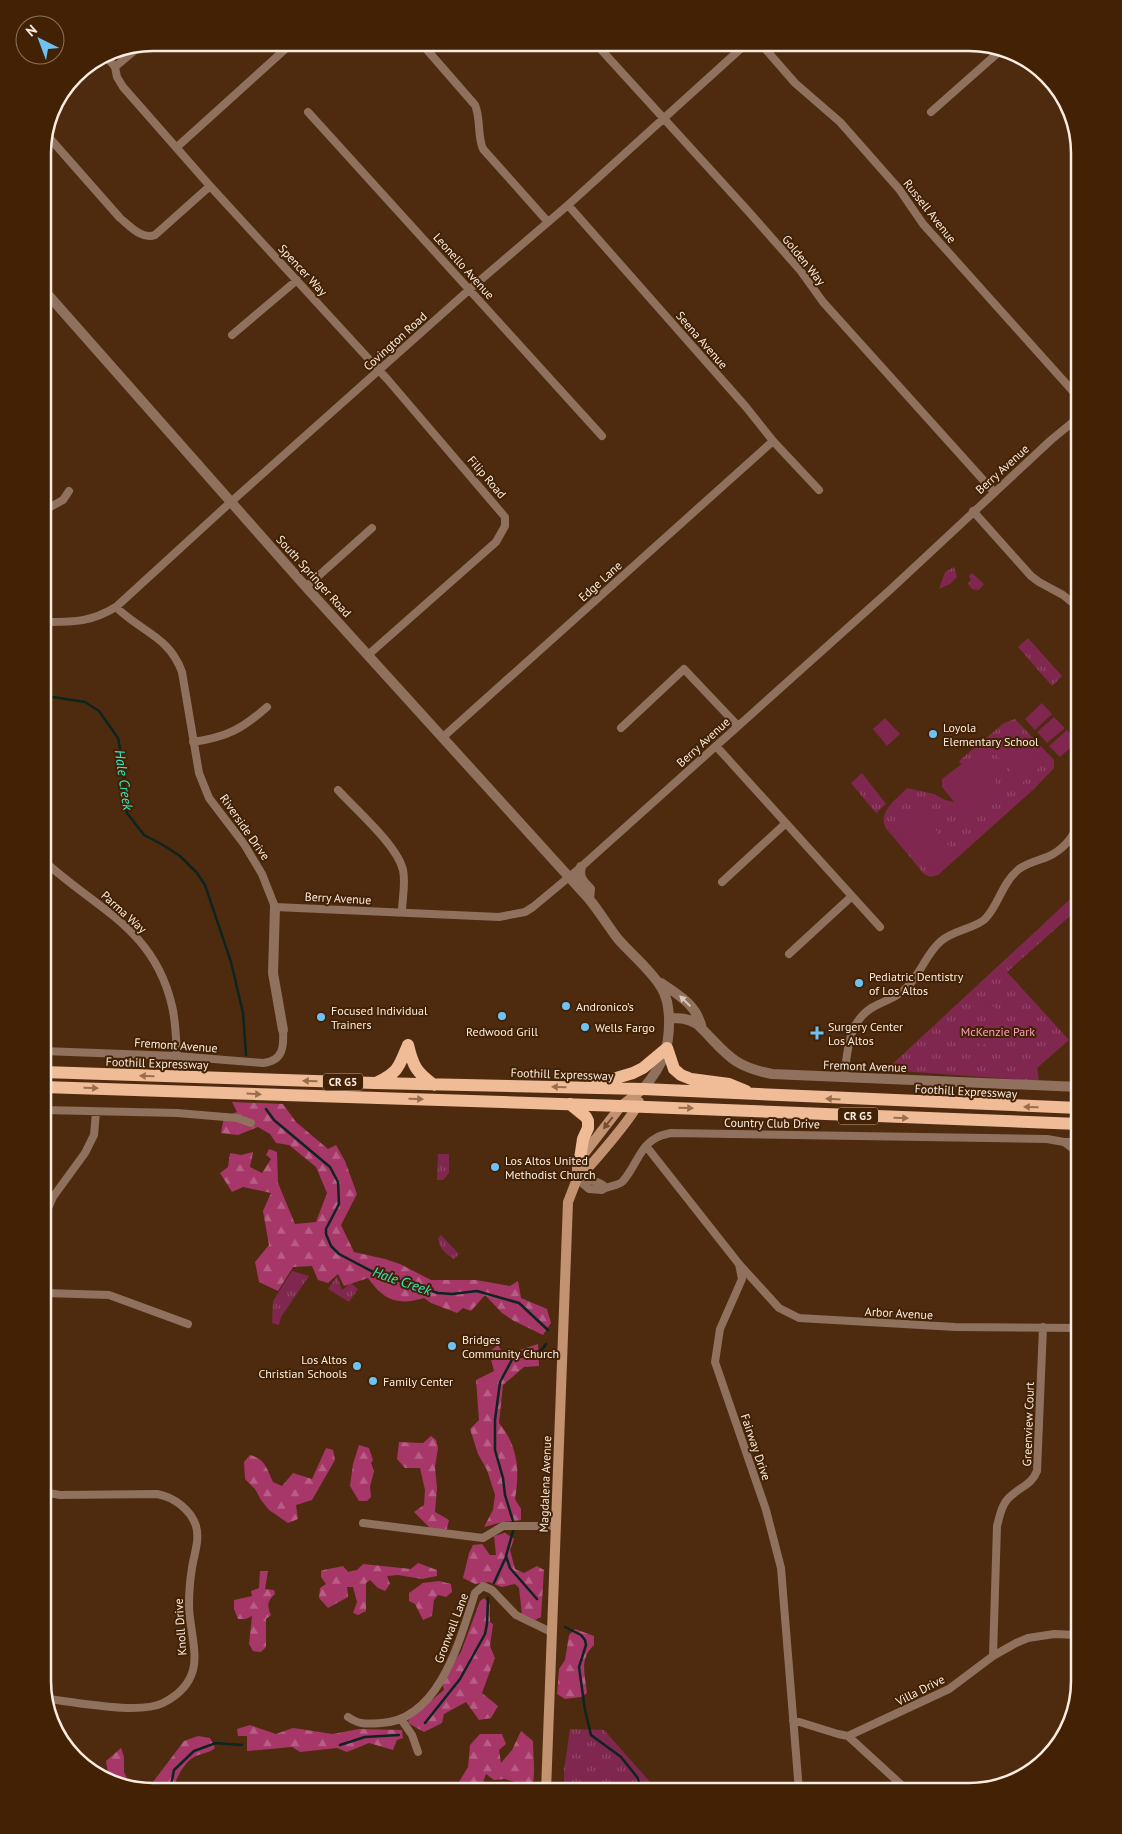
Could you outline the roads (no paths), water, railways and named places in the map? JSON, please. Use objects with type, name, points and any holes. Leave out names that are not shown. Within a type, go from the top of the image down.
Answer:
[{"type":"highway","points":[[375,1083],[392,1075],[398,1069],[408,1045],[415,1068],[434,1085]]},
{"type":"highway","points":[[582,1088],[627,1076],[643,1068],[668,1048],[674,1069],[680,1075],[691,1079],[729,1084],[755,1095]]},
{"type":"highway","name":"Foothill Expressway","points":[[51,1072],[643,1090],[1071,1108]]},
{"type":"highway","name":"CR G5","points":[[51,1087],[637,1106],[1071,1124]]},
{"type":"highway","points":[[570,1104],[586,1117],[588,1121],[580,1158]]},
{"type":"main road","points":[[580,1158],[621,1106],[643,1090]]},
{"type":"main road","name":"Magdalena Avenue","points":[[546,1783],[570,1195],[577,1179],[637,1106],[643,1090]]},
{"type":"main road","name":"Magdalena Avenue","points":[[577,1179],[577,1164],[580,1158]]},
{"type":"street","points":[[177,147],[282,51]]},
{"type":"street","points":[[428,51],[475,105],[478,113],[480,142],[483,149],[548,222]]},
{"type":"street","name":"Golden Way","points":[[602,51],[748,211],[800,270],[823,302],[994,492]]},
{"type":"street","name":"Covington Road","points":[[51,622],[79,622],[101,616],[116,607],[470,289],[568,205],[739,51]]},
{"type":"street","name":"Russell Avenue","points":[[767,51],[795,83],[840,122],[894,184],[923,224],[1071,388]]},
{"type":"street","points":[[115,67],[130,54]]},
{"type":"street","points":[[932,112],[996,55]]},
{"type":"street","name":"Spencer Way","points":[[110,61],[115,67],[117,77],[123,87],[210,186],[380,371]]},
{"type":"street","name":"Leonello Avenue","points":[[308,112],[602,436]]},
{"type":"street","points":[[52,141],[120,218],[143,235],[150,237],[155,234],[210,186]]},
{"type":"street","name":"Seena Avenue","points":[[568,205],[746,407],[773,441],[819,490]]},
{"type":"street","points":[[232,335],[296,280]]},
{"type":"street","name":"South Springer Road","points":[[51,298],[306,587],[600,912],[618,938],[657,980],[666,996],[669,1018],[668,1048],[661,1065],[643,1090]]},
{"type":"street","name":"Filip Road","points":[[368,655],[496,542],[505,526],[505,517],[501,511],[380,371]]},
{"type":"street","name":"Berry Avenue","points":[[275,907],[499,917],[525,912],[581,867],[891,589],[1051,440],[1071,424]]},
{"type":"street","name":"Edge Lane","points":[[442,738],[773,441]]},
{"type":"street","points":[[51,507],[63,500],[68,492]]},
{"type":"street","points":[[973,511],[1031,576],[1071,601]]},
{"type":"street","points":[[306,587],[372,528]]},
{"type":"street","name":"Riverside Drive","points":[[116,607],[132,622],[162,642],[177,658],[182,672],[199,773],[209,798],[244,844],[262,874],[275,907],[273,972],[283,1030]]},
{"type":"street","points":[[621,728],[684,669],[738,726]]},
{"type":"street","points":[[193,742],[214,739],[231,733],[253,719],[267,707]]},
{"type":"street","points":[[716,746],[880,926]]},
{"type":"street","points":[[338,790],[390,845],[399,859],[403,872],[402,912]]},
{"type":"street","points":[[722,882],[786,823]]},
{"type":"street","points":[[844,1078],[853,1028],[858,1018],[867,1010],[903,991],[911,984],[927,956],[941,941],[950,935],[983,922],[987,918],[1000,892],[1012,876],[1027,864],[1050,856],[1062,848],[1071,838]]},
{"type":"street","name":"Parma Way","points":[[51,866],[116,917],[136,936],[159,967],[173,1008],[177,1056]]},
{"type":"street","points":[[581,867],[579,874],[581,880],[590,889],[588,899]]},
{"type":"street","points":[[789,954],[852,896]]},
{"type":"street","points":[[657,980],[683,998],[699,1016],[702,1029]]},
{"type":"street","name":"Fremont Avenue","points":[[669,1018],[692,1020],[727,1055],[745,1067],[772,1074],[1071,1087]]},
{"type":"street","name":"Fremont Avenue","points":[[51,1050],[270,1062],[281,1053],[283,1030]]},
{"type":"street","points":[[51,1110],[177,1113],[237,1118],[251,1123]]},
{"type":"street","points":[[51,1202],[85,1153],[94,1135],[96,1112]]},
{"type":"street","name":"Country Club Drive","points":[[577,1179],[593,1181],[603,1184],[605,1187],[614,1186],[624,1180],[646,1146],[656,1138],[671,1133],[1047,1138],[1064,1142],[1071,1147]]},
{"type":"street","points":[[1064,1142],[1071,1142]]},
{"type":"street","points":[[646,1146],[739,1264]]},
{"type":"street","name":"Arbor Avenue","points":[[739,1264],[779,1308],[799,1318],[955,1327],[1071,1328]]},
{"type":"street","name":"Fairway Drive","points":[[739,1264],[742,1279],[720,1329],[715,1362],[766,1510],[781,1568],[798,1783]]},
{"type":"street","points":[[51,1292],[109,1295],[188,1324]]},
{"type":"street","name":"Greenview Court","points":[[993,1656],[997,1526],[1003,1506],[1011,1495],[1034,1480],[1037,1471],[1043,1327]]},
{"type":"street","name":"Knoll Drive","points":[[51,1493],[165,1495],[179,1503],[194,1520],[198,1537],[189,1589],[194,1669],[188,1683],[177,1695],[162,1703],[136,1709],[53,1699]]},
{"type":"street","points":[[363,1523],[483,1538],[503,1526],[556,1526]]},
{"type":"street","name":"Gronwall Lane","points":[[348,1717],[359,1724],[392,1723],[420,1706],[433,1692],[451,1664],[475,1593],[483,1586],[492,1590],[516,1615],[552,1632]]},
{"type":"street","name":"Villa Drive","points":[[848,1736],[949,1688],[993,1656],[1028,1638],[1054,1634],[1071,1635]]},
{"type":"street","points":[[401,1719],[412,1734],[418,1752]]},
{"type":"street","points":[[793,1720],[848,1736],[898,1783]]},
{"type":"waterway","name":"Hale Creek","points":[[51,697],[85,702],[99,711],[118,738],[125,773],[124,790],[127,813],[144,835],[180,856],[197,873],[205,885],[231,962],[243,1013],[246,1055]]},
{"type":"waterway","name":"Hale Creek","points":[[266,1109],[274,1120],[330,1167],[338,1182],[339,1204],[326,1229],[326,1234],[331,1246],[339,1254],[377,1274],[438,1293],[452,1294],[477,1291],[519,1303],[548,1330]]},
{"type":"waterway","name":"Hale Creek","points":[[513,1521],[495,1450],[495,1420],[500,1382],[514,1356],[524,1357],[536,1354],[546,1344]]},
{"type":"waterway","name":"Hale Creek","points":[[513,1531],[506,1556],[510,1568],[537,1599]]},
{"type":"waterway","points":[[494,1583],[506,1557]]},
{"type":"waterway","points":[[425,1723],[460,1679],[485,1634],[488,1598]]},
{"type":"waterway","points":[[565,1627],[581,1635],[585,1640],[586,1645],[579,1667],[585,1710],[591,1735],[621,1757],[640,1783]]},
{"type":"waterway","points":[[340,1745],[365,1737],[399,1735]]},
{"type":"waterway","points":[[171,1783],[174,1770],[194,1751],[216,1743],[242,1745]]},
{"type":"place","name":"Loyola Elementary School","points":[[933,734]]},
{"type":"place","name":"Pediatric Dentistry of Los Altos","points":[[859,983]]},
{"type":"place","name":"Andronico’s","points":[[566,1006]]},
{"type":"place","name":"Redwood Grill","points":[[502,1016]]},
{"type":"place","name":"Focused Individual Trainers","points":[[321,1017]]},
{"type":"place","name":"Wells Fargo","points":[[585,1027]]},
{"type":"place","name":"Surgery Center Los Altos","points":[[817,1033]]},
{"type":"place","name":"Los Altos United Methodist Church","points":[[495,1167]]},
{"type":"place","name":"Bridges Community Church","points":[[452,1346]]},
{"type":"place","name":"Los Altos Christian Schools","points":[[357,1366]]},
{"type":"place","name":"Family Center","points":[[373,1381]]},
{"type":"park label","name":"McKenzie Park","points":[[998,1031]]}]
